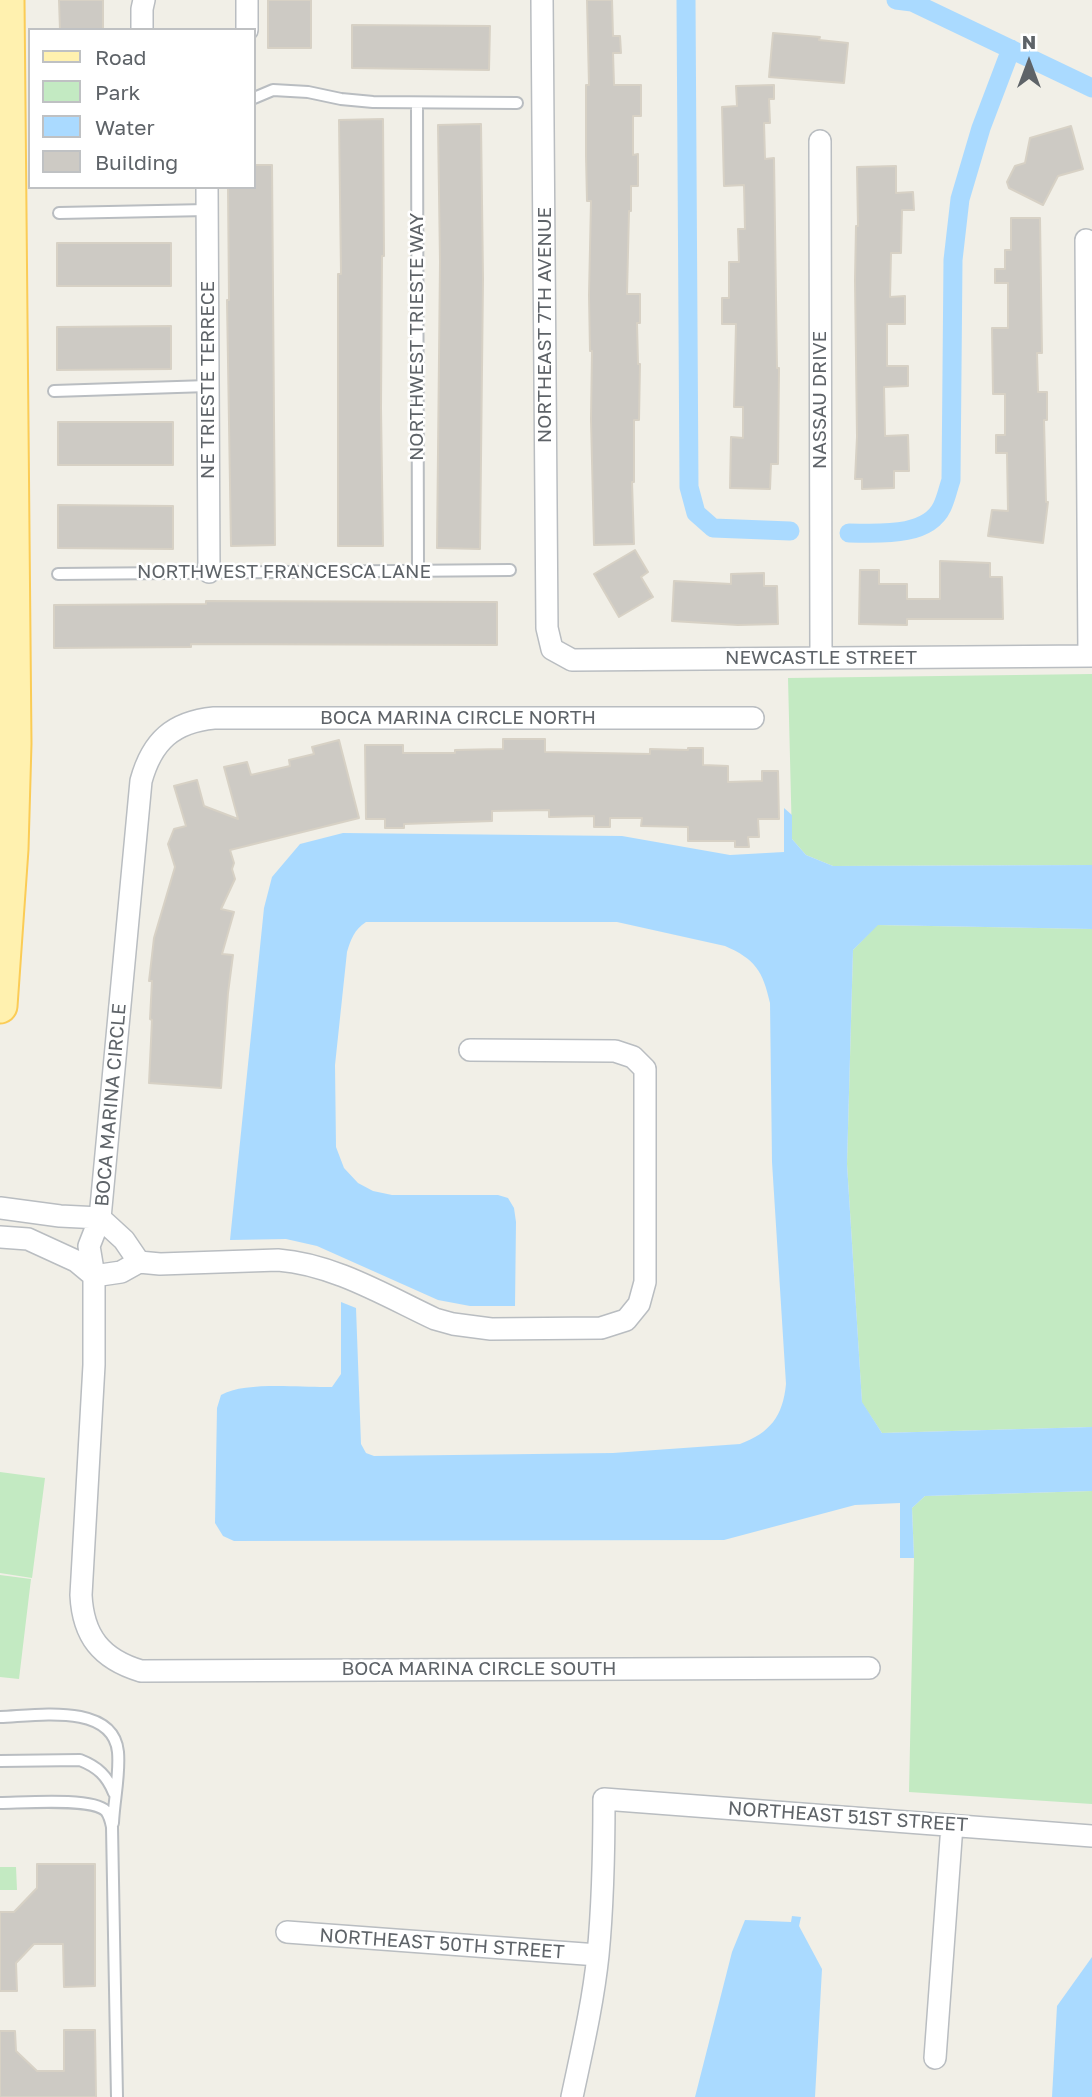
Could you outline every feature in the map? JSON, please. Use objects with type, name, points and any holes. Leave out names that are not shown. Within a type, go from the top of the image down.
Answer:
[{"type":"main road","points":[[0,1006],[10,862],[14,743],[7,662],[4,191],[11,136],[6,0]]},
{"type":"main road","points":[[0,701],[14,743]]},
{"type":"street","points":[[142,28],[144,0]]},
{"type":"street","points":[[247,0],[247,28]]},
{"type":"street","name":"NORTHEAST 7TH AVENUE","points":[[542,0],[547,628],[552,649]]},
{"type":"street","name":"NASSAU DRIVE","points":[[820,141],[821,658]]},
{"type":"street","name":"NE TRIESTE TERRECE","points":[[207,189],[209,572]]},
{"type":"street","points":[[1086,240],[1091,656]]},
{"type":"street","name":"NEWCASTLE STREET","points":[[552,649],[572,660],[1091,656]]},
{"type":"street","name":"BOCA MARINA CIRCLE NORTH","points":[[166,736],[181,726],[214,718],[754,718]]},
{"type":"street","name":"BOCA MARINA CIRCLE","points":[[97,1644],[87,1629],[81,1595],[93,1365],[94,1276],[89,1246],[100,1218],[141,781],[154,749],[166,736]]},
{"type":"street","points":[[0,1237],[28,1239],[76,1261],[94,1276],[121,1272],[139,1262],[160,1264],[296,1261],[329,1270],[435,1319],[453,1324],[491,1329],[601,1328],[626,1320],[639,1304],[645,1282],[645,1069],[633,1057],[615,1051],[470,1050]]},
{"type":"street","points":[[0,1208],[100,1218],[124,1240],[139,1262]]},
{"type":"street","name":"BOCA MARINA CIRCLE SOUTH","points":[[97,1644],[124,1666],[141,1671],[869,1668]]},
{"type":"street","name":"NORTHEAST 51ST STREET","points":[[598,1955],[603,1885],[604,1799],[1092,1836]]},
{"type":"street","points":[[935,2058],[952,1825]]},
{"type":"street","name":"NORTHEAST 50TH STREET","points":[[286,1932],[598,1955]]},
{"type":"street","points":[[572,2097],[598,1955]]},
{"type":"lane","points":[[256,97],[273,90],[308,92],[373,102],[517,103]]},
{"type":"lane","name":"NORTHWEST TRIESTE WAY","points":[[416,103],[418,571]]},
{"type":"lane","points":[[59,212],[207,210]]},
{"type":"lane","points":[[54,391],[208,386]]},
{"type":"lane","name":"NORTHWEST FRANCESCA LANE","points":[[58,573],[510,570]]},
{"type":"lane","points":[[0,1717],[84,1717],[96,1721],[111,1735],[118,1749],[112,1827],[117,2097]]},
{"type":"lane","points":[[0,1761],[80,1760],[92,1765],[108,1778],[114,1793]]},
{"type":"lane","points":[[0,1802],[82,1802],[98,1806],[107,1812],[112,1827]]},
{"type":"green space","points":[[1092,674],[1092,865],[833,866],[806,855],[792,839],[788,678]]},
{"type":"green space","points":[[877,925],[1092,929],[1092,1427],[882,1433],[862,1403],[847,1164],[853,950]]},
{"type":"green space","points":[[0,1472],[45,1478],[32,1578],[0,1573]]},
{"type":"green space","points":[[1092,1491],[1092,1804],[909,1792],[914,1558],[912,1508],[925,1496]]},
{"type":"green space","points":[[0,1575],[31,1579],[19,1679],[0,1677]]},
{"type":"green space","points":[[0,1867],[16,1867],[17,1890],[0,1890]]},
{"type":"water","points":[[784,808],[792,815],[792,839],[806,855],[833,866],[1092,865],[1092,929],[878,925],[853,950],[847,1164],[862,1402],[882,1433],[1092,1427],[1092,1491],[925,1496],[912,1508],[914,1558],[900,1558],[900,1503],[855,1505],[724,1540],[234,1541],[223,1536],[215,1523],[217,1408],[221,1395],[245,1388],[332,1387],[341,1374],[341,1302],[356,1308],[361,1444],[366,1453],[374,1456],[613,1453],[740,1444],[767,1429],[773,1422],[782,1405],[786,1384],[772,1162],[770,1003],[761,974],[756,967],[744,956],[725,946],[617,922],[366,922],[354,935],[347,952],[335,1065],[336,1147],[344,1168],[358,1183],[373,1191],[392,1195],[498,1195],[508,1198],[514,1208],[516,1222],[515,1306],[470,1306],[438,1300],[317,1246],[286,1239],[230,1240],[264,908],[272,877],[300,844],[343,833],[622,836],[730,855],[784,852]]},
{"type":"water","points":[[792,1916],[801,1917],[799,1926],[822,1969],[815,2097],[695,2097],[732,1952],[745,1920],[791,1922]]},
{"type":"water","points":[[1092,1957],[1092,2097],[1052,2097],[1057,2006]]},
{"type":"building","points":[[59,0],[103,0],[103,28],[60,28]]},
{"type":"building","points":[[268,0],[311,0],[311,48],[268,48]]},
{"type":"building","points":[[587,0],[612,0],[613,36],[620,36],[621,53],[613,53],[614,85],[641,85],[641,116],[633,116],[633,155],[638,154],[638,186],[631,186],[627,294],[640,294],[640,323],[637,323],[640,364],[639,420],[634,420],[632,482],[634,544],[594,545],[589,295],[591,201],[587,201],[586,156],[586,85],[589,85]]},
{"type":"building","points":[[352,25],[490,26],[489,70],[352,68]]},
{"type":"building","points":[[773,33],[820,37],[819,40],[848,43],[844,83],[769,77]]},
{"type":"building","points":[[774,85],[774,99],[769,99],[770,123],[764,123],[765,159],[774,158],[779,368],[778,464],[771,464],[770,489],[730,488],[731,437],[743,438],[743,407],[734,407],[736,324],[722,324],[722,298],[729,298],[729,262],[739,262],[738,229],[745,229],[744,185],[724,186],[722,107],[737,106],[736,86]]},
{"type":"building","points":[[383,119],[383,546],[338,546],[338,274],[341,274],[339,120]]},
{"type":"building","points":[[481,124],[483,279],[480,549],[437,548],[440,262],[438,125]]},
{"type":"building","points":[[1071,126],[1083,169],[1058,176],[1043,205],[1009,188],[1007,182],[1015,166],[1025,163],[1030,138]]},
{"type":"building","points":[[256,165],[272,165],[275,545],[231,546],[228,189],[256,189]]},
{"type":"building","points":[[896,166],[896,193],[913,192],[914,210],[902,210],[901,253],[891,253],[890,297],[905,296],[905,324],[887,324],[887,366],[908,366],[908,386],[884,387],[885,436],[908,435],[909,471],[894,471],[894,488],[862,489],[862,479],[855,479],[857,167]]},
{"type":"building","points":[[1011,218],[1040,218],[1042,353],[1037,353],[1038,392],[1047,392],[1047,420],[1044,420],[1048,502],[1043,543],[988,536],[992,510],[1008,511],[1007,453],[996,453],[996,435],[1005,435],[1005,394],[993,394],[992,328],[1008,328],[1008,283],[995,283],[995,269],[1005,269],[1005,250],[1011,250]]},
{"type":"building","points":[[57,243],[171,243],[171,286],[57,286]]},
{"type":"building","points":[[171,326],[171,369],[57,370],[57,327]]},
{"type":"building","points":[[58,422],[173,422],[173,465],[58,465]]},
{"type":"building","points":[[58,505],[173,506],[173,549],[58,548]]},
{"type":"building","points":[[635,550],[648,572],[641,577],[653,597],[619,617],[594,574]]},
{"type":"building","points":[[940,561],[990,563],[990,577],[1002,577],[1003,619],[907,619],[907,625],[859,624],[860,570],[879,570],[879,584],[907,584],[907,599],[940,599]]},
{"type":"building","points":[[764,573],[764,586],[777,586],[778,624],[738,625],[672,621],[674,581],[731,584],[731,574]]},
{"type":"building","points":[[206,601],[497,602],[497,645],[191,644],[191,647],[54,648],[54,605],[206,604]]},
{"type":"building","points":[[503,739],[545,739],[545,752],[650,754],[650,749],[703,748],[703,765],[728,766],[728,782],[762,781],[762,771],[778,771],[779,819],[758,819],[759,837],[748,837],[749,847],[735,847],[735,841],[688,841],[688,827],[641,826],[642,818],[610,818],[610,827],[594,827],[594,816],[549,817],[549,810],[492,811],[492,821],[404,824],[404,828],[385,828],[385,819],[366,819],[365,745],[403,745],[403,753],[455,753],[455,750],[503,749]]},
{"type":"building","points":[[339,740],[359,818],[230,850],[235,879],[221,909],[234,912],[222,954],[233,955],[221,1088],[149,1083],[152,981],[149,981],[154,938],[175,867],[168,844],[174,829],[186,826],[174,786],[197,780],[204,806],[238,819],[224,767],[247,762],[251,775],[290,766],[289,760],[314,754],[312,747]]},
{"type":"building","points":[[37,1864],[95,1864],[95,1986],[64,1987],[63,1944],[34,1944],[16,1963],[17,1991],[0,1991],[0,1912],[14,1912],[37,1888]]},
{"type":"building","points":[[64,2030],[95,2030],[96,2097],[0,2097],[0,2031],[15,2031],[16,2051],[37,2071],[64,2071]]},
{"type":"waterway","points":[[686,0],[689,487],[696,513],[713,528],[790,531]]},
{"type":"waterway","points":[[896,0],[912,2],[1092,88]]},
{"type":"waterway","points":[[849,533],[887,533],[913,529],[935,517],[946,497],[951,480],[953,260],[960,199],[981,128],[1011,49]]}]
